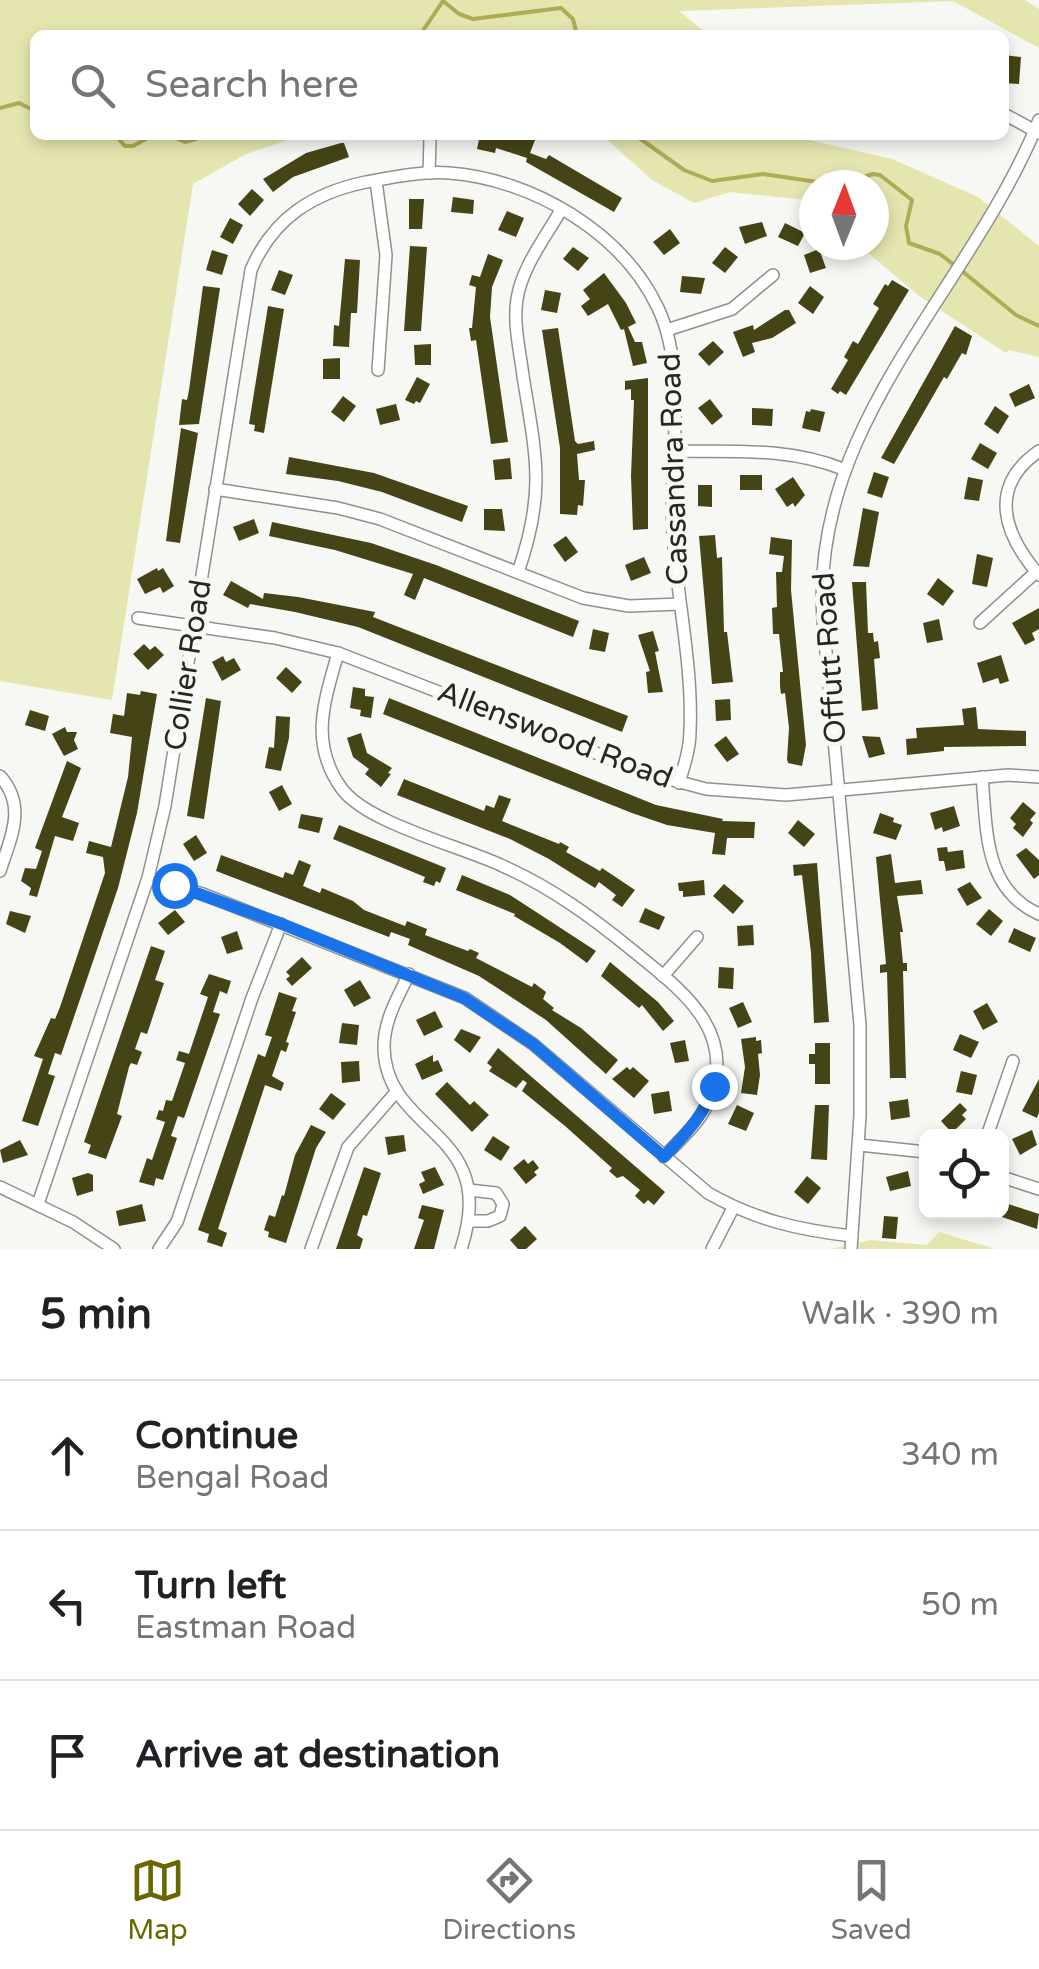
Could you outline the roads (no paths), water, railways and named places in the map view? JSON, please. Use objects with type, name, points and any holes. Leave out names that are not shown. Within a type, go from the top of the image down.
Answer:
[{"type":"street","points":[[1009,116],[1038,128]]},
{"type":"street","name":"Offutt Road","points":[[852,1242],[860,1011],[822,586],[826,534],[843,469],[879,397],[1038,128]]},
{"type":"street","points":[[429,173],[430,140]]},
{"type":"street","name":"Cassandra Road","points":[[376,180],[429,173],[486,178],[527,193],[605,238],[644,284],[667,330],[673,374],[673,533],[690,732],[680,783]]},
{"type":"street","points":[[376,180],[386,255],[378,370]]},
{"type":"street","name":"Collier Road","points":[[38,1204],[148,878],[165,806],[246,292],[259,252],[270,234],[305,203],[344,187],[376,180]]},
{"type":"street","points":[[518,572],[531,535],[538,477],[516,329],[517,295],[531,261],[561,210]]},
{"type":"street","points":[[667,330],[732,308],[772,275]]},
{"type":"street","points":[[674,451],[801,454],[843,469]]},
{"type":"street","points":[[980,623],[1037,573],[1010,536],[1006,504],[1016,474],[1039,451]]},
{"type":"street","points":[[215,488],[338,508],[380,519],[583,598],[651,607],[680,604]]},
{"type":"street","name":"Allenswood Road","points":[[138,618],[274,638],[338,652],[680,783],[761,796],[982,777],[1039,776]]},
{"type":"street","points":[[338,652],[323,704],[320,740],[324,758],[344,793],[380,817],[506,867],[566,900],[663,976],[704,1016],[712,1033],[716,1068],[707,1105],[664,1157]]},
{"type":"street","points":[[0,776],[9,786],[17,812],[0,872]]},
{"type":"street","points":[[982,777],[992,863],[1006,890],[1039,914]]},
{"type":"street","points":[[148,878],[203,894],[464,998],[510,1026],[689,1180],[732,1208],[784,1227],[852,1242]]},
{"type":"street","points":[[160,1249],[176,1222],[252,998],[282,924]]},
{"type":"street","points":[[663,976],[698,937]]},
{"type":"street","points":[[409,974],[392,1010],[384,1044],[389,1075],[397,1091],[448,1144],[466,1174],[469,1221],[461,1249]]},
{"type":"street","points":[[989,1129],[1012,1060]]},
{"type":"street","points":[[311,1249],[348,1147],[397,1091]]},
{"type":"street","points":[[858,1145],[919,1151]]},
{"type":"street","points":[[1009,1179],[1039,1190]]},
{"type":"street","points":[[0,1187],[73,1222],[114,1249]]},
{"type":"street","points":[[469,1190],[496,1193],[503,1204],[500,1216],[494,1220],[469,1221]]},
{"type":"street","points":[[712,1249],[732,1208]]},
{"type":"waterway","points":[[423,30],[443,1],[473,19],[561,8],[573,19],[576,30]]},
{"type":"waterway","points":[[0,108],[19,103],[30,108]]},
{"type":"waterway","points":[[120,140],[125,146],[144,140]]},
{"type":"waterway","points":[[180,140],[192,140]]},
{"type":"waterway","points":[[642,140],[684,170],[712,181],[763,174],[838,185],[880,175],[912,200],[906,226],[909,243],[940,254],[954,265]]},
{"type":"waterway","points":[[962,271],[1016,315],[1039,326]]}]
